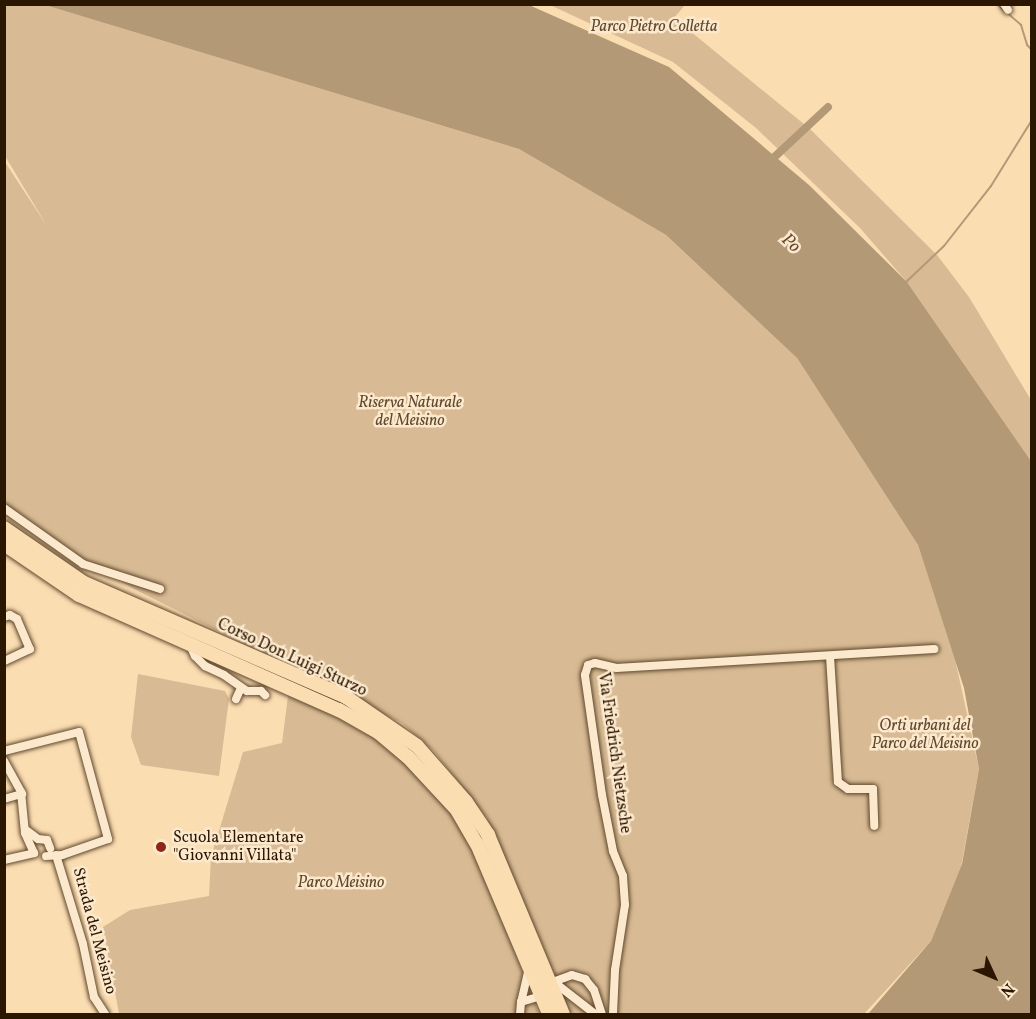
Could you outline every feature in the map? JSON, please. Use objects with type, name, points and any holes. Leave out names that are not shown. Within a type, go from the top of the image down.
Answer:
[{"type":"main road","name":"Corso Don Luigi Sturzo","points":[[4,528],[84,583],[346,698],[417,746],[466,802],[488,835],[563,1014]]},
{"type":"main road","name":"Corso Don Luigi Sturzo","points":[[4,544],[79,595],[339,710],[378,732],[408,757],[457,810],[477,844],[549,1014]]},
{"type":"street","points":[[4,508],[83,564],[160,589]]},
{"type":"street","points":[[4,617],[10,615],[17,619],[30,649],[4,661]]},
{"type":"street","points":[[190,644],[195,656],[205,666],[224,675],[247,691],[261,691],[265,695]]},
{"type":"street","name":"Via Friedrich Nietzsche","points":[[613,1014],[615,970],[625,895],[623,876],[613,851],[602,795],[586,668],[595,663],[616,668],[934,649]]},
{"type":"street","points":[[830,656],[838,782],[848,789],[873,789],[874,826]]},
{"type":"street","points":[[236,699],[241,688]]},
{"type":"street","name":"Strada del Meisino","points":[[4,751],[79,732],[108,839],[51,853],[82,944],[94,997],[105,1014]]},
{"type":"street","points":[[4,761],[22,794],[24,828],[35,846],[39,857],[51,853],[46,840],[35,846],[4,860]]},
{"type":"street","points":[[4,799],[22,794]]},
{"type":"street","points":[[520,1014],[529,968]]},
{"type":"street","points":[[550,983],[572,975],[585,979],[594,990],[602,1014]]},
{"type":"street","points":[[550,983],[559,986],[595,1014]]},
{"type":"street","points":[[521,1002],[541,996]]},
{"type":"green space","name":"Riserva Naturale del Meisino","points":[[5,5],[45,5],[519,149],[666,235],[797,358],[918,545],[955,659],[979,769],[961,867],[931,941],[864,1014],[570,1014],[487,818],[434,751],[402,723],[136,590],[82,559],[5,507],[5,162],[47,226],[5,156]]},
{"type":"green space","name":"Parco Pietro Colletta","points":[[550,5],[685,5],[674,18],[810,129],[937,255],[969,297],[1031,400],[1031,461],[907,282],[860,228],[756,128],[673,62]]},
{"type":"green space","points":[[138,674],[225,691],[229,699],[219,776],[141,765],[131,737]]},
{"type":"green space","name":"Parco Meisino","points":[[288,696],[323,707],[386,744],[438,794],[475,848],[539,1014],[119,1014],[103,927],[130,910],[209,896],[211,857],[243,752],[282,743]]},
{"type":"water","name":"Po","points":[[45,5],[529,5],[669,67],[809,185],[907,282],[1031,461],[1031,1014],[868,1014],[931,941],[962,864],[979,769],[964,688],[918,545],[797,358],[666,235],[519,149]]},
{"type":"waterway","points":[[997,4],[1021,25],[1027,45],[1032,50]]},
{"type":"waterway","points":[[768,163],[828,107]]},
{"type":"waterway","points":[[905,283],[944,246],[991,186],[1032,120]]},
{"type":"place","name":"Scuola Elementare \"Giovanni Villata\"","points":[[161,847]]},
{"type":"park label","name":"Orti urbani del Parco del Meisino","points":[[925,735]]}]
